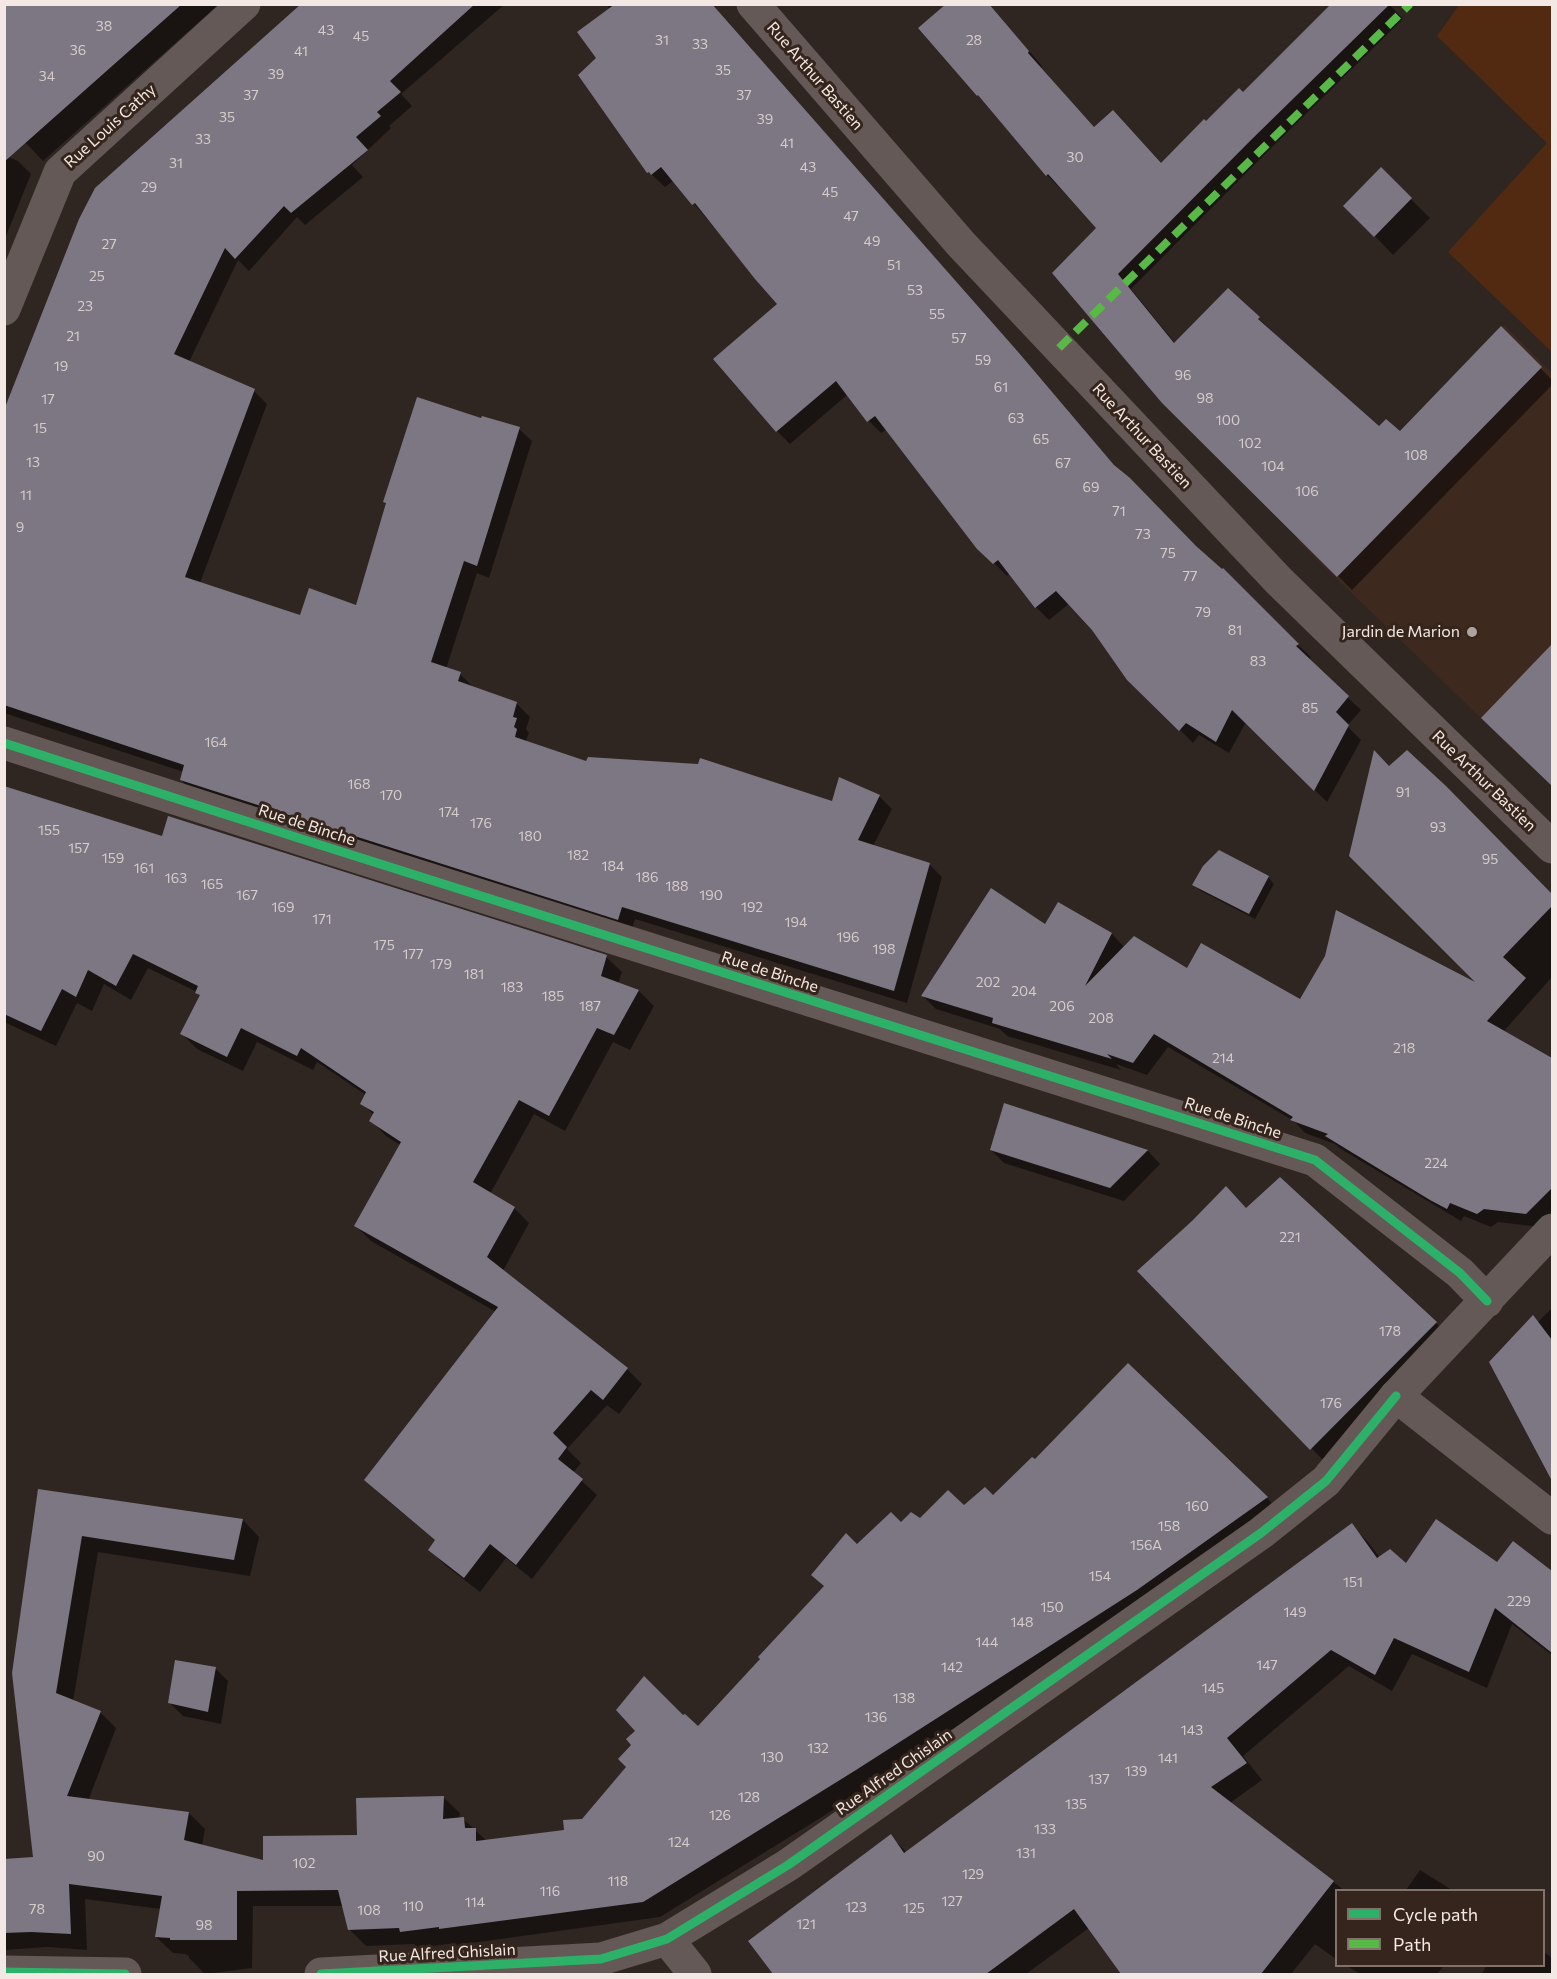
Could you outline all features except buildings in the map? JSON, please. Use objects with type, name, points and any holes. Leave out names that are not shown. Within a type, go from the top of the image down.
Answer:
[{"type":"street","name":"Rue Louis Cathy","points":[[4,309],[60,172],[244,4]]},
{"type":"street","name":"Rue Arthur Bastien","points":[[753,4],[961,244],[1279,581],[1552,847]]},
{"type":"street","name":"Rue de Binche","points":[[4,743],[1315,1160],[1460,1273],[1487,1301]]},
{"type":"street","points":[[1552,1230],[1396,1396],[1552,1518]]},
{"type":"street","name":"Rue Alfred Ghislain","points":[[321,1974],[601,1959],[667,1939],[788,1865],[1261,1533],[1326,1481],[1396,1396]]},
{"type":"street","points":[[667,1939],[695,1974]]},
{"type":"street","points":[[4,1972],[125,1974]]},
{"type":"shaded area","points":[[1460,4],[1552,5],[1552,352],[1448,252],[1547,143],[1437,36]]},
{"type":"shaded area","name":"Jardin de Marion","points":[[1504,325],[1552,373],[1552,724],[1521,757],[1297,540]]},
{"type":"marked path","points":[[1059,348],[1410,4]]},
{"type":"cycle path","points":[[4,743],[1315,1160],[1460,1273],[1487,1301]]},
{"type":"cycle path","points":[[321,1974],[601,1959],[667,1939],[788,1865],[1261,1533],[1326,1481],[1396,1396]]},
{"type":"cycle path","points":[[4,1972],[125,1974]]},
{"type":"place","name":"Jardin de Marion","points":[[1472,632]]}]
